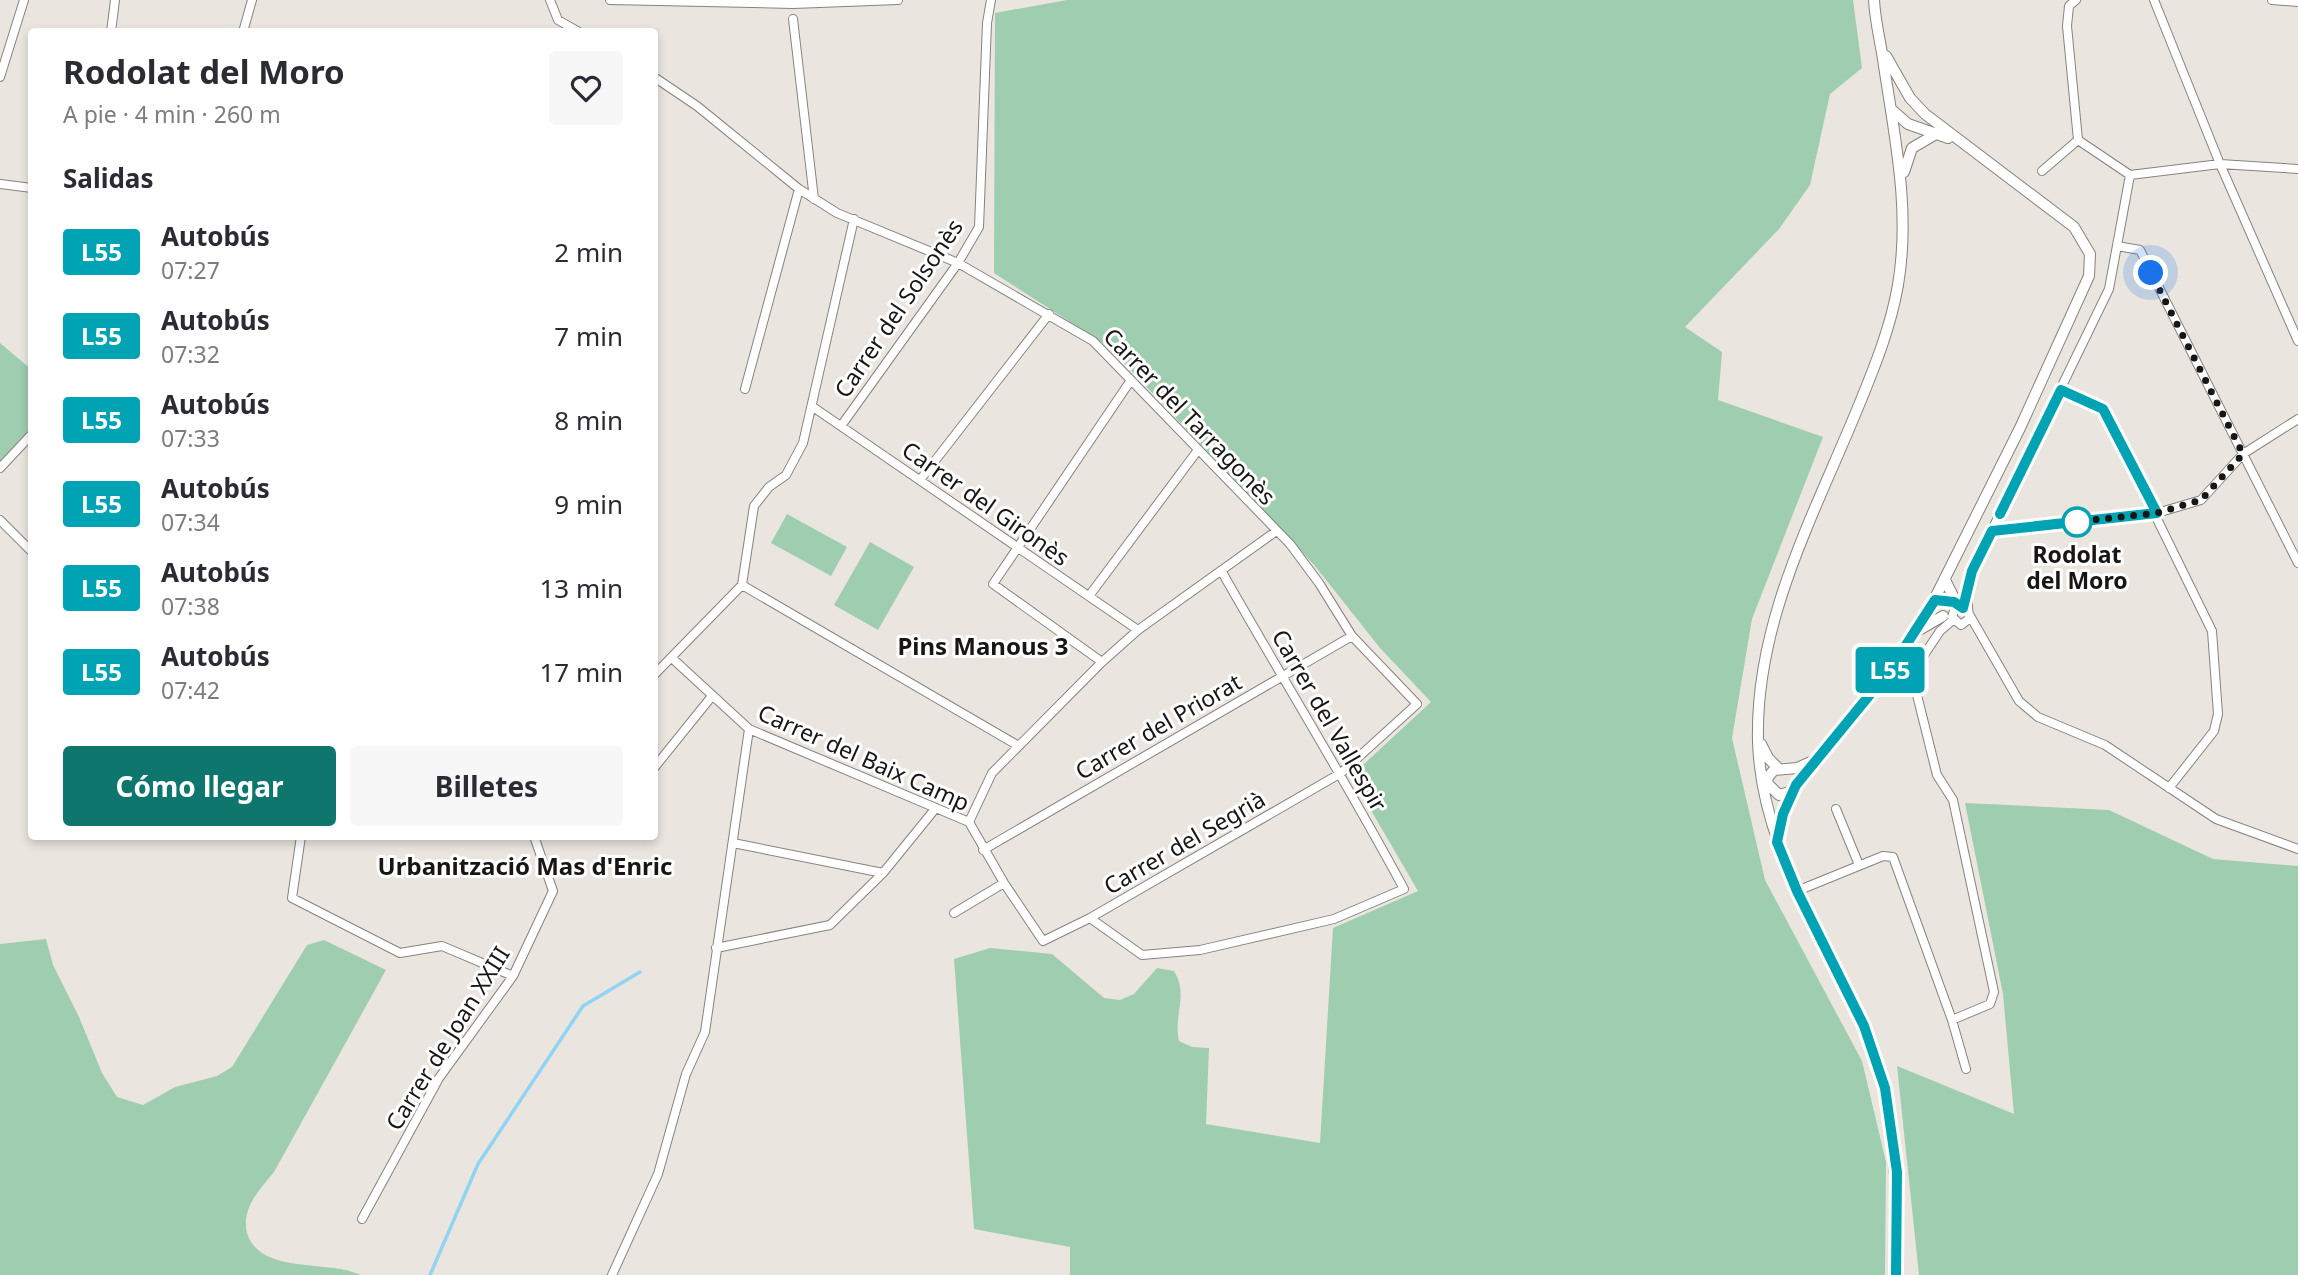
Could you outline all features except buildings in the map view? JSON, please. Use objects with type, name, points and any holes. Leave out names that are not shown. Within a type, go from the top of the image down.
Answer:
[{"type":"main road","points":[[1872,0],[1902,181],[1903,247],[1892,314],[1878,358],[1778,604],[1761,678],[1758,738],[1764,799],[1777,842],[1797,891],[1864,1026],[1885,1088],[1897,1172],[1896,1275]]},
{"type":"main road","points":[[1777,842],[1783,814],[1794,788],[1813,761],[1890,670],[1934,601],[2074,314],[2086,288],[2090,265],[2087,244],[2074,227],[1960,143],[1910,98],[1881,47]]},
{"type":"main road","points":[[1890,108],[1900,120],[1960,143]]},
{"type":"main road","points":[[1902,181],[1912,148],[1919,141],[1937,133]]},
{"type":"main road","points":[[1945,580],[1962,609]]},
{"type":"main road","points":[[1934,601],[1962,609]]},
{"type":"main road","points":[[1917,631],[1954,621],[1934,601]]},
{"type":"main road","points":[[1758,738],[1768,758],[1793,772],[1794,788]]},
{"type":"main road","points":[[1764,799],[1771,773],[1813,761]]},
{"type":"main road","points":[[1760,771],[1767,786],[1779,795],[1794,788]]},
{"type":"street","points":[[0,77],[24,0]]},
{"type":"street","points":[[112,28],[115,0]]},
{"type":"street","points":[[244,28],[252,0]]},
{"type":"street","points":[[550,0],[558,20],[572,28]]},
{"type":"street","points":[[610,0],[793,4],[898,0]]},
{"type":"street","name":"Carrer del Solsonès","points":[[841,426],[958,263],[979,227],[987,23],[991,0]]},
{"type":"street","points":[[2076,0],[2069,6],[2067,26],[2078,140]]},
{"type":"street","points":[[2154,0],[2220,164],[2298,341]]},
{"type":"street","points":[[2272,0],[2298,2]]},
{"type":"street","points":[[793,19],[814,199]]},
{"type":"street","name":"Carrer del Tarragonès","points":[[658,80],[697,106],[814,199],[958,263],[1093,341],[1275,532],[1290,544],[1319,583],[1352,636],[1417,704],[1341,773]]},
{"type":"street","points":[[2042,171],[2078,140]]},
{"type":"street","points":[[2078,140],[2130,175],[2220,164],[2298,169]]},
{"type":"street","points":[[1954,621],[1954,611],[1970,604],[1967,592],[1972,571],[2109,289],[2130,175]]},
{"type":"street","points":[[0,184],[28,188]]},
{"type":"street","points":[[745,389],[799,189]]},
{"type":"street","points":[[658,672],[742,585],[754,506],[769,487],[786,475],[803,443],[854,219]]},
{"type":"street","points":[[2117,246],[2140,250],[2298,563]]},
{"type":"street","points":[[920,480],[1049,314]]},
{"type":"street","points":[[1101,662],[993,584],[1131,380]]},
{"type":"street","points":[[2061,390],[2103,409],[2157,513],[2212,631],[2218,714],[2214,731],[2169,788]]},
{"type":"street","name":"Carrer del Gironès","points":[[813,407],[1138,630]]},
{"type":"street","points":[[1992,531],[2157,513],[2201,500],[2243,454],[2298,419]]},
{"type":"street","points":[[0,468],[28,438]]},
{"type":"street","points":[[1089,596],[1198,450]]},
{"type":"street","points":[[0,520],[28,547]]},
{"type":"street","points":[[969,822],[992,773],[1101,662],[1138,630],[1275,532]]},
{"type":"street","name":"Carrer del Vallespir","points":[[1090,918],[1142,955],[1200,950],[1335,919],[1404,889],[1341,773],[1281,676],[1222,572]]},
{"type":"street","points":[[742,585],[1017,745]]},
{"type":"street","points":[[1952,1020],[1990,1004],[1994,992],[1953,800],[1937,775],[1914,683],[1916,663],[1945,625],[1954,621],[1962,609]]},
{"type":"street","points":[[1962,609],[1980,633],[2019,701],[2038,716],[2105,745],[2216,819],[2298,849]]},
{"type":"street","points":[[1954,621],[1980,633]]},
{"type":"street","name":"Carrer del Priorat","points":[[983,850],[1352,636]]},
{"type":"street","name":"Carrer del Baix Camp","points":[[673,659],[749,729],[969,822],[983,850],[1044,941]]},
{"type":"street","points":[[658,763],[712,696]]},
{"type":"street","points":[[612,1275],[658,1174],[686,1074],[705,1032],[749,729]]},
{"type":"street","name":"Carrer del Segrià","points":[[1044,941],[1090,918],[1341,773]]},
{"type":"street","points":[[716,948],[830,925],[883,873],[935,809]]},
{"type":"street","points":[[1836,809],[1859,865]]},
{"type":"street","points":[[301,840],[292,898],[400,953],[442,946],[513,976]]},
{"type":"street","name":"Carrer de Joan XXIII","points":[[362,1219],[439,1078],[513,976],[554,891],[535,840]]},
{"type":"street","points":[[733,843],[883,873]]},
{"type":"street","points":[[1797,891],[1883,856],[1893,857],[1899,865],[1966,1069]]},
{"type":"street","points":[[954,913],[1004,883]]},
{"type":"green space","points":[[1067,0],[1853,0],[1862,68],[1830,94],[1810,185],[1779,229],[1685,327],[1722,352],[1718,400],[1823,437],[1752,619],[1732,738],[1765,880],[1862,1061],[1886,1162],[1885,1275],[1070,1275],[1070,1247],[974,1229],[954,959],[990,948],[1052,954],[1104,998],[1120,1000],[1134,994],[1157,968],[1174,971],[1181,997],[1179,1041],[1192,1047],[1209,1048],[1206,1124],[1320,1143],[1333,928],[1418,891],[1351,776],[1431,702],[1380,648],[1315,566],[1109,347],[994,273],[995,13]]},
{"type":"green space","points":[[0,343],[28,367],[28,431],[0,463]]},
{"type":"green space","points":[[787,514],[847,547],[831,576],[771,543]]},
{"type":"green space","points":[[870,542],[914,567],[878,630],[834,605]]},
{"type":"green space","points":[[1965,803],[2109,810],[2213,859],[2298,866],[2298,1275],[1919,1275],[1897,1066],[2014,1114],[2003,994]]},
{"type":"green space","points":[[46,939],[53,965],[79,1017],[102,1073],[117,1097],[143,1105],[175,1087],[217,1076],[232,1067],[307,945],[324,940],[386,970],[274,1172],[253,1200],[246,1224],[247,1233],[254,1246],[265,1255],[279,1261],[346,1270],[361,1275],[0,1275],[0,944]]},
{"type":"waterway","points":[[430,1275],[478,1164],[583,1006],[640,972]]},
{"type":"bus line","name":"L55","points":[[1896,1275],[1897,1172],[1894,1136],[1885,1088],[1864,1026],[1797,891],[1777,842],[1787,800],[1796,785],[1890,670],[1935,600],[1954,602],[1959,608],[1963,608],[1962,603],[1972,571],[1992,531],[2157,513],[2103,409],[2061,390],[2000,514]]},
{"type":"place","name":"Rodolat del Moro","points":[[2077,522]]},
{"type":"district","name":"Pins Manous 3","points":[[983,645]]},
{"type":"district","name":"Urbanització Mas d'Enric","points":[[525,865]]},
{"type":"route","points":[[2077,522],[2074,522],[2157,513],[2201,500],[2243,454],[2151,273]]}]
